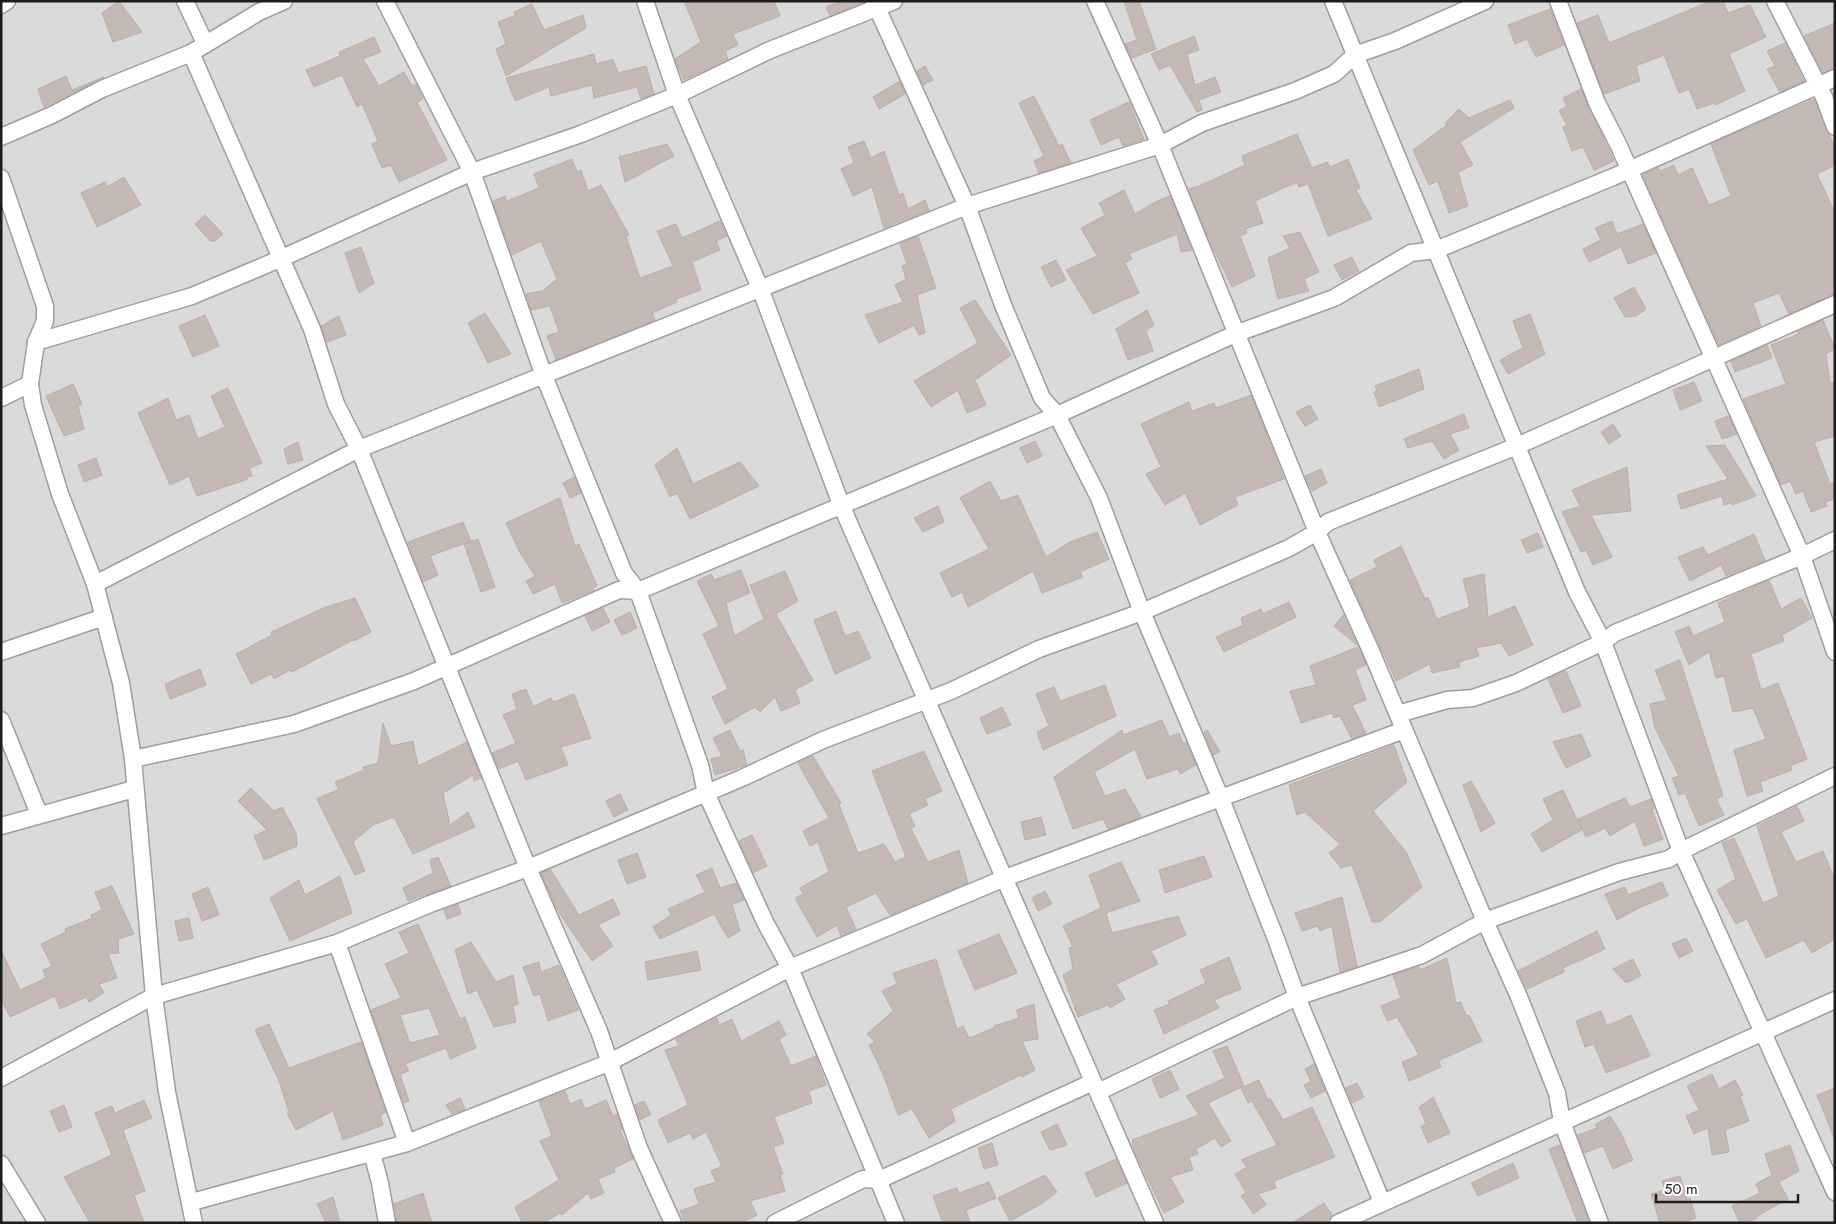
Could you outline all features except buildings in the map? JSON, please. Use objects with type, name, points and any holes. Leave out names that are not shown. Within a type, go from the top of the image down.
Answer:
[{"type":"street","points":[[1,5],[6,1]]},
{"type":"street","points":[[185,1],[205,43]]},
{"type":"street","points":[[1,137],[52,115],[102,89],[190,53],[259,12],[284,1]]},
{"type":"street","points":[[385,1],[472,172],[544,376],[624,573],[638,591],[700,765],[706,793],[765,922],[790,968],[896,1223]]},
{"type":"street","points":[[645,1],[677,95],[760,288],[842,506],[928,699],[1155,1223]]},
{"type":"street","points":[[36,342],[192,296],[280,259],[472,172],[581,134],[677,95],[770,50],[875,4],[894,1]]},
{"type":"street","points":[[1095,1],[1160,145],[1235,334],[1317,532],[1398,714],[1519,997],[1557,1093],[1562,1122],[1600,1223]]},
{"type":"street","points":[[1333,1],[1577,592],[1603,642],[1681,851],[1760,1032],[1835,1192]]},
{"type":"street","points":[[95,584],[359,449],[967,206],[1160,145],[1202,123],[1295,91],[1334,74],[1355,55],[1395,41],[1485,1]]},
{"type":"street","points":[[1558,1],[1597,103],[1618,144],[1802,556],[1835,652]]},
{"type":"street","points":[[1775,1],[1817,84],[1835,127]]},
{"type":"street","points":[[875,4],[967,206],[1002,305],[1042,398],[1057,415],[1099,498],[1142,612],[1221,799],[1297,997],[1382,1202]]},
{"type":"street","points":[[190,53],[312,329],[336,404],[359,449],[528,868],[599,1031],[608,1063],[640,1148],[673,1223]]},
{"type":"street","points":[[133,759],[294,724],[414,681],[619,590],[638,591],[1057,415],[1235,334],[1334,298],[1412,253],[1436,250],[1613,176],[1817,84],[1835,78]]},
{"type":"street","points":[[1,178],[45,306],[45,321],[36,342],[30,384],[33,406],[60,494],[95,584],[121,683],[133,759],[134,789],[154,996],[167,1092],[192,1202],[194,1223]]},
{"type":"street","points":[[1,1078],[154,996],[337,943],[430,904],[528,868],[706,793],[823,740],[951,691],[1039,648],[1142,612],[1289,548],[1317,532],[1328,522],[1516,446],[1835,304]]},
{"type":"street","points":[[1,398],[30,384]]},
{"type":"street","points":[[1398,714],[1447,700],[1473,698],[1516,683],[1603,642],[1615,633],[1802,556],[1835,540]]},
{"type":"street","points":[[1,652],[104,617]]},
{"type":"street","points":[[1,720],[39,814]]},
{"type":"street","points":[[192,1202],[407,1143],[608,1063],[790,968],[1005,878],[1404,730]]},
{"type":"street","points":[[775,1223],[863,1178],[879,1180],[1096,1087],[1297,997],[1422,955],[1485,921],[1600,878],[1669,859],[1681,851],[1835,776]]},
{"type":"street","points":[[1,826],[134,789]]},
{"type":"street","points":[[337,943],[407,1143]]},
{"type":"street","points":[[1338,1223],[1760,1032],[1835,1000]]},
{"type":"street","points":[[372,1153],[380,1183],[387,1223]]},
{"type":"street","points":[[1,1164],[37,1223]]},
{"type":"shaded area","points":[[1,1],[1835,1],[1835,1223],[1,1223]]}]
